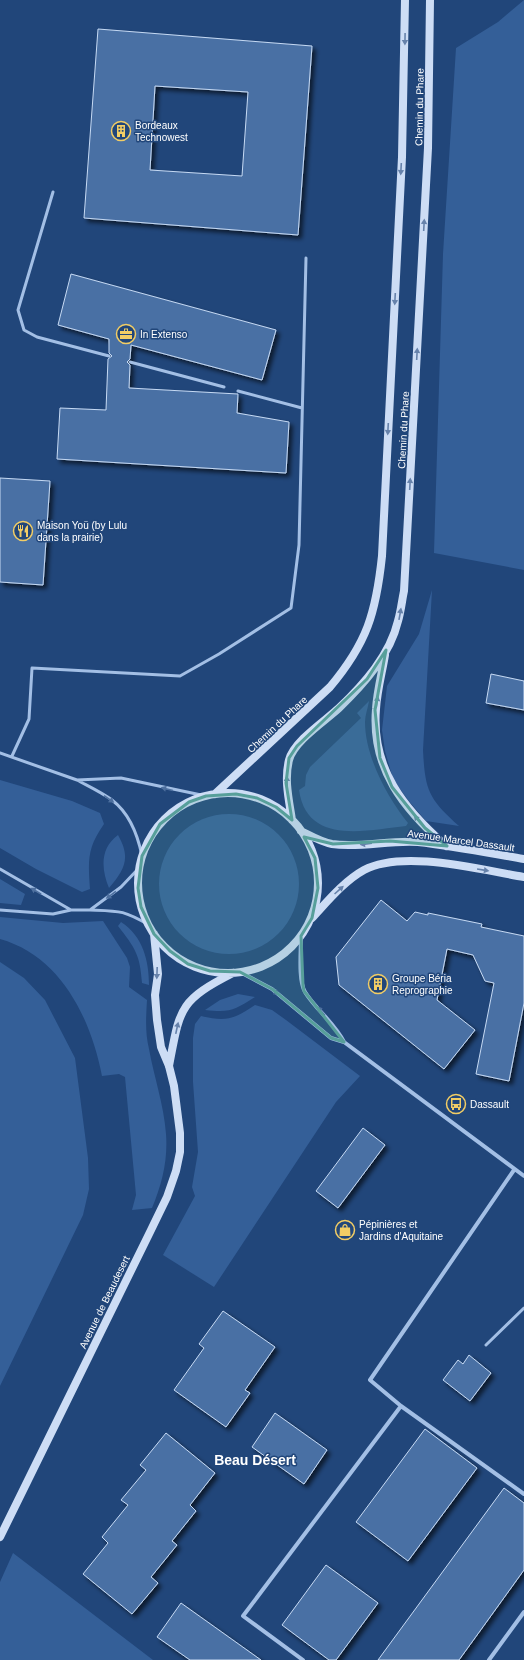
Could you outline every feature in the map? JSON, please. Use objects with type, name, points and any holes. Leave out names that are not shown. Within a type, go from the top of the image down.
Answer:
[{"type":"main road","name":"Chemin du Phare","points":[[215,794],[330,687],[346,668],[362,642],[371,621],[378,592],[382,556],[401,173],[405,0]]},
{"type":"main road","name":"Chemin du Phare","points":[[292,820],[286,783],[290,758],[297,746],[367,680],[386,650],[398,622],[404,590],[428,148],[430,0]]},
{"type":"main road","points":[[386,650],[375,710],[376,735],[380,758],[392,787],[425,828],[447,846]]},
{"type":"main road","points":[[236,973],[210,971],[188,964],[170,951],[154,934],[141,907],[138,888],[139,868],[142,856],[160,824],[173,812],[206,796],[215,794],[236,794],[257,798],[276,807],[292,820],[301,831],[315,858],[318,888],[312,918]]},
{"type":"main road","name":"Avenue Marcel Dassault","points":[[301,831],[321,842],[333,844],[360,845],[390,841],[447,846],[524,860]]},
{"type":"main road","points":[[169,1066],[177,1025],[187,1003],[197,993],[236,973],[258,968],[274,960],[289,949],[301,936],[312,918],[343,887],[364,870],[390,862],[444,864],[524,877]]},
{"type":"main road","points":[[154,934],[158,974],[155,995],[157,1020],[161,1047],[169,1066]]},
{"type":"main road","name":"Avenue de Beaudesert","points":[[0,1537],[151,1230],[176,1171],[180,1152],[180,1133],[169,1066]]},
{"type":"street","points":[[301,936],[301,973],[304,991],[338,1030],[344,1042]]},
{"type":"street","points":[[236,973],[272,989],[331,1038],[344,1042],[524,1176]]},
{"type":"street","points":[[514,1170],[370,1380],[401,1406],[524,1494]]},
{"type":"street","points":[[303,1660],[243,1616],[401,1406]]},
{"type":"street","points":[[489,1660],[524,1612]]},
{"type":"lane","points":[[53,192],[18,310],[20,320],[24,330],[37,337],[109,356]]},
{"type":"lane","points":[[12,756],[29,719],[32,668],[180,676],[219,654],[291,608],[299,545],[306,258]]},
{"type":"lane","points":[[130,362],[224,387]]},
{"type":"lane","points":[[238,391],[302,408]]},
{"type":"lane","points":[[0,753],[77,780],[112,800],[126,815],[139,840],[142,856]]},
{"type":"lane","points":[[77,780],[121,778],[206,796]]},
{"type":"lane","points":[[90,910],[121,888],[139,868]]},
{"type":"lane","points":[[0,869],[71,910]]},
{"type":"lane","points":[[0,910],[53,914],[71,910],[114,910],[128,913],[149,925]]},
{"type":"lane","points":[[486,1344],[524,1308]]},
{"type":"highlighted area","points":[[386,650],[375,710],[380,758],[392,787],[425,828],[447,846],[390,841],[333,844],[304,837],[315,858],[318,888],[312,918],[301,936],[304,991],[344,1042],[331,1038],[272,989],[240,972],[210,971],[188,964],[170,951],[154,934],[141,907],[138,888],[142,856],[160,824],[189,802],[206,796],[236,794],[257,798],[276,807],[292,820],[286,783],[289,758],[297,746],[367,679]]},
{"type":"shaded area","points":[[524,0],[524,570],[434,553],[443,254],[456,48],[498,22]]},
{"type":"shaded area","points":[[432,590],[423,750],[425,775],[430,793],[435,801],[459,826],[426,821],[408,800],[393,779],[385,751],[382,730],[387,686],[419,634]]},
{"type":"shaded area","points":[[369,701],[365,722],[366,735],[373,762],[385,789],[408,823],[406,826],[357,831],[326,827],[314,820],[304,808],[299,790],[305,786],[306,775],[310,767],[361,718],[357,713]]},
{"type":"shaded area","points":[[0,780],[72,801],[100,813],[104,824],[94,840],[90,855],[90,889],[82,892],[36,869],[0,848]]},
{"type":"shaded area","points":[[236,814],[262,822],[283,840],[294,857],[298,870],[298,898],[294,911],[287,923],[273,938],[256,949],[243,953],[222,954],[196,946],[175,928],[164,911],[160,898],[159,877],[167,851],[185,830],[202,819],[215,815]]},
{"type":"shaded area","points":[[118,835],[124,850],[124,863],[119,875],[109,888],[104,874],[105,852],[112,840]]},
{"type":"shaded area","points":[[0,879],[25,894],[21,905],[0,903]]},
{"type":"shaded area","points":[[0,917],[63,923],[103,921],[127,958],[130,967],[129,987],[147,1000],[147,1037],[165,1123],[166,1153],[164,1172],[152,1208],[132,1210],[136,1195],[125,1077],[119,1074],[102,1076],[90,1033],[70,992],[56,975],[40,960],[21,947],[0,939]]},
{"type":"shaded area","points":[[121,922],[135,934],[140,942],[148,967],[149,985],[142,983],[140,965],[136,952],[118,926]]},
{"type":"shaded area","points":[[0,962],[24,978],[45,1000],[75,1058],[88,1158],[89,1189],[83,1215],[0,1386]]},
{"type":"shaded area","points":[[238,994],[255,997],[232,1010],[205,1010],[220,1000]]},
{"type":"shaded area","points":[[255,1005],[272,1010],[360,1076],[336,1102],[214,1287],[163,1255],[195,1196],[192,1187],[198,1152],[193,1082],[193,1038],[195,1024],[201,1016],[217,1019],[230,1018]]},
{"type":"shaded area","points":[[13,1553],[153,1660],[0,1660],[0,1582]]},
{"type":"building","name":"Bordeaux Technowest","points":[[98,29],[312,46],[298,235],[84,218]],"holes":[[[155,86],[248,92],[242,176],[150,170]]]},
{"type":"building","points":[[71,274],[276,330],[262,380],[131,345],[130,359],[127,362],[130,365],[129,388],[238,394],[237,413],[289,422],[286,473],[57,459],[60,408],[106,410],[108,359],[112,356],[109,353],[109,339],[58,325]]},
{"type":"building","name":"Maison Yoü (by Lulu dans la prairie)","points":[[0,478],[50,481],[43,585],[0,582]]},
{"type":"building","points":[[491,674],[524,681],[524,710],[486,703]]},
{"type":"building","name":"Groupe Béria Reprographie","points":[[381,900],[407,921],[415,912],[428,915],[428,913],[482,924],[481,927],[524,936],[524,1003],[509,1081],[476,1074],[494,983],[485,981],[473,955],[447,949],[437,1000],[475,1030],[444,1069],[339,985],[336,957]]},
{"type":"building","points":[[363,1128],[385,1145],[338,1208],[316,1191]]},
{"type":"building","points":[[223,1311],[275,1347],[245,1390],[250,1393],[226,1427],[174,1390],[204,1348],[199,1344]]},
{"type":"building","points":[[469,1355],[491,1373],[470,1401],[443,1380],[458,1360],[463,1364]]},
{"type":"building","points":[[275,1413],[327,1450],[304,1484],[252,1447]]},
{"type":"building","points":[[425,1429],[477,1468],[408,1561],[356,1522]]},
{"type":"building","points":[[166,1433],[215,1473],[190,1505],[196,1511],[172,1541],[177,1545],[151,1577],[158,1583],[132,1614],[83,1574],[108,1543],[102,1537],[128,1505],[121,1500],[146,1470],[140,1465]]},
{"type":"building","points":[[504,1488],[524,1503],[524,1570],[459,1660],[378,1660]]},
{"type":"building","points":[[326,1565],[378,1603],[336,1660],[329,1660],[282,1625]]},
{"type":"building","points":[[181,1603],[261,1660],[190,1660],[157,1637]]},
{"type":"place","name":"Bordeaux Technowest","points":[[121,131]]},
{"type":"place","name":"In Extenso","points":[[126,334]]},
{"type":"place","name":"Maison Yoü (by Lulu dans la prairie)","points":[[23,531]]},
{"type":"place","name":"Groupe Béria Reprographie","points":[[378,984]]},
{"type":"place","name":"Dassault","points":[[456,1104]]},
{"type":"place","name":"Pépinières et Jardins d'Aquitaine","points":[[345,1230]]},
{"type":"district","name":"Beau Désert","points":[[255,1460]]}]
